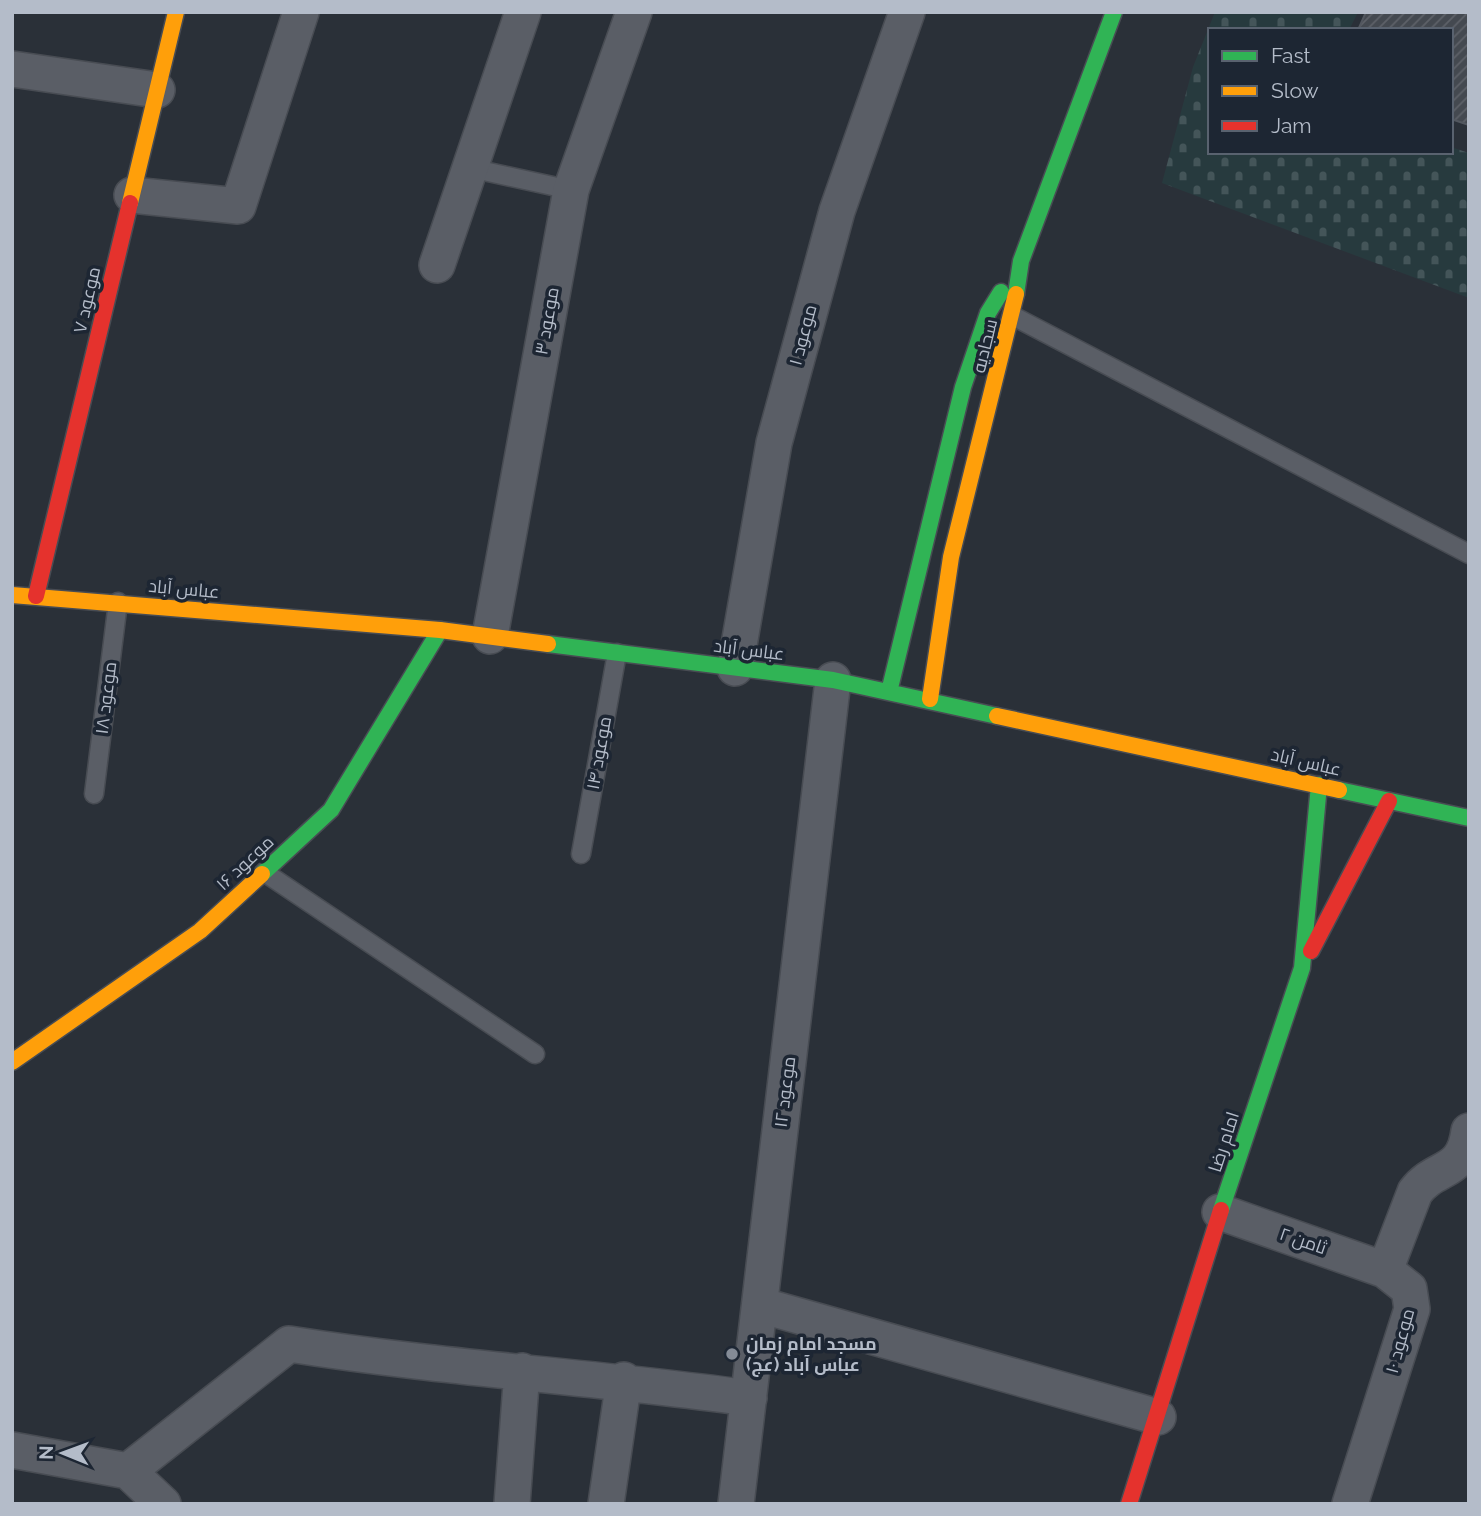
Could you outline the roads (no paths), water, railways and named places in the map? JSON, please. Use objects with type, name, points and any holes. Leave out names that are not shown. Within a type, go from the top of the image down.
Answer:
[{"type":"street","name":"موعود ۷","points":[[36,596],[176,12]]},
{"type":"street","points":[[132,195],[238,206],[301,12]]},
{"type":"street","points":[[437,265],[523,12]]},
{"type":"street","name":"موعود ۳","points":[[490,636],[571,190],[634,12]]},
{"type":"street","name":"موعود ۱","points":[[735,668],[774,443],[837,211],[907,12]]},
{"type":"street","name":"سجادیه","points":[[930,699],[951,557],[1013,316],[1021,261],[1114,12]]},
{"type":"street","points":[[12,69],[157,90]]},
{"type":"street","points":[[889,692],[963,387],[988,313],[1021,261]]},
{"type":"street","name":"عباس آباد","points":[[12,595],[440,630],[833,680],[1469,818]]},
{"type":"street","name":"موعود ۱۶","points":[[12,1062],[200,932],[331,810],[440,630]]},
{"type":"street","name":"موعود ۱۲","points":[[736,1504],[833,680]]},
{"type":"street","name":"امام رضا","points":[[1129,1504],[1220,1212],[1302,968],[1319,785]]},
{"type":"street","points":[[1302,968],[1389,801]]},
{"type":"street","points":[[1385,1270],[1415,1192],[1422,1183],[1452,1169],[1461,1159],[1469,1131]]},
{"type":"street","name":"ثامن ۲","points":[[1220,1212],[1385,1270]]},
{"type":"street","name":"موعود ۱۰","points":[[1350,1504],[1412,1309],[1409,1289],[1385,1270]]},
{"type":"street","points":[[760,1305],[1158,1417]]},
{"type":"street","points":[[128,1471],[289,1344],[356,1355],[624,1380],[749,1398]]},
{"type":"street","points":[[512,1504],[522,1371]]},
{"type":"street","points":[[606,1504],[624,1380]]},
{"type":"street","points":[[12,1450],[128,1471],[163,1504]]},
{"type":"lane","points":[[470,168],[571,190]]},
{"type":"lane","points":[[1013,316],[1469,554]]},
{"type":"lane","name":"موعود ۱۸","points":[[94,794],[118,602]]},
{"type":"lane","name":"موعود ۱۴","points":[[581,854],[617,653]]},
{"type":"lane","points":[[264,872],[535,1054]]},
{"type":"place","name":"مسجد امام زمان (عج) عباس آباد","points":[[732,1354]]}]
